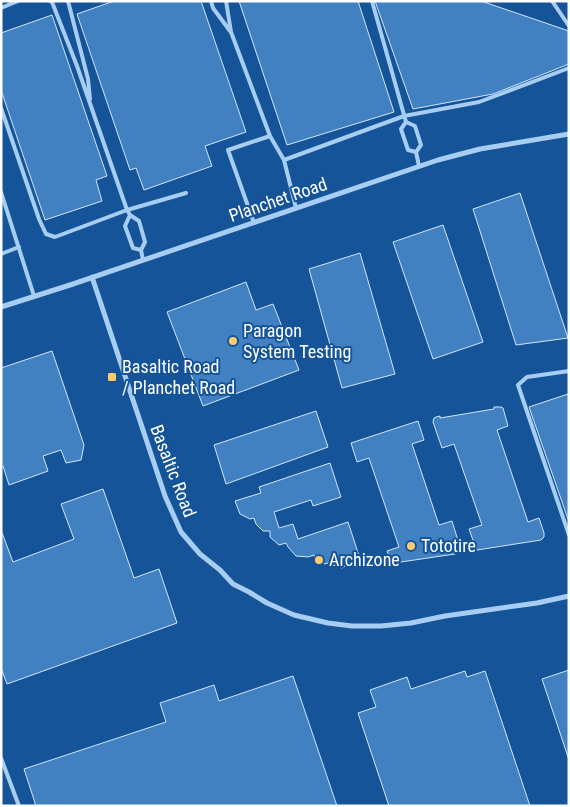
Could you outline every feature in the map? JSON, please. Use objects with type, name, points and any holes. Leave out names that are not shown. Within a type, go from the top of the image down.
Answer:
[{"type":"street","name":"Planchet Road","points":[[1,307],[419,166],[462,153],[569,134]]},
{"type":"street","name":"Basaltic Road","points":[[92,277],[165,496],[182,532],[200,554],[220,570],[233,584],[267,603],[294,615],[352,626],[411,623],[445,616],[538,603],[569,596]]},
{"type":"lane","points":[[1,8],[18,1]]},
{"type":"lane","points":[[50,1],[77,66],[127,210],[138,221],[145,242],[141,250],[143,260]]},
{"type":"lane","points":[[68,1],[88,79],[91,106]]},
{"type":"lane","points":[[211,1],[213,8],[231,32]]},
{"type":"lane","points":[[226,1],[231,32],[270,136],[284,160],[296,208]]},
{"type":"lane","points":[[372,1],[406,122],[415,126],[421,145],[416,152],[419,166]]},
{"type":"lane","points":[[552,1],[569,26]]},
{"type":"lane","points":[[284,160],[404,116],[479,102],[569,68]]},
{"type":"lane","points":[[1,108],[39,219],[46,234],[55,237],[127,210],[186,193]]},
{"type":"lane","points":[[406,122],[401,129],[408,150],[416,152]]},
{"type":"lane","points":[[254,223],[228,150],[270,136]]},
{"type":"lane","points":[[1,192],[34,296]]},
{"type":"lane","points":[[130,215],[126,226],[133,248],[141,250]]},
{"type":"lane","points":[[1,254],[19,247]]},
{"type":"lane","points":[[569,371],[527,377],[518,385],[569,535]]},
{"type":"lane","points":[[1,758],[19,806]]},
{"type":"building","points":[[114,1],[201,1],[246,132],[205,146],[212,166],[144,190],[136,168],[130,170],[77,14]]},
{"type":"building","points":[[239,1],[358,1],[394,112],[287,145]]},
{"type":"building","points":[[375,1],[481,1],[569,31],[569,64],[493,94],[413,109]]},
{"type":"building","points":[[52,15],[107,176],[96,180],[102,201],[45,220],[1,90],[1,33]]},
{"type":"building","points":[[520,193],[568,338],[516,345],[473,209]]},
{"type":"building","points":[[443,225],[483,342],[433,359],[393,242]]},
{"type":"building","points":[[360,253],[395,374],[342,388],[309,269]]},
{"type":"building","name":"Paragon System Testing","points":[[246,282],[256,310],[273,304],[299,370],[203,406],[167,312]]},
{"type":"building","points":[[52,351],[84,445],[81,460],[66,463],[61,450],[43,456],[48,471],[9,485],[3,466],[1,467],[1,368]]},
{"type":"building","points":[[569,395],[569,522],[529,407]]},
{"type":"building","points":[[494,407],[503,408],[508,426],[497,430],[528,522],[539,518],[544,537],[541,540],[477,550],[469,529],[482,525],[454,444],[442,448],[433,422],[434,418],[440,416],[440,418],[494,409]]},
{"type":"building","points":[[316,411],[328,447],[226,484],[214,445]]},
{"type":"building","points":[[418,421],[424,440],[412,444],[439,525],[452,521],[460,550],[455,554],[394,563],[391,561],[387,551],[399,547],[369,458],[357,462],[351,443]]},
{"type":"building","points":[[330,463],[341,497],[313,506],[311,500],[274,512],[279,528],[293,524],[298,539],[348,522],[362,565],[356,567],[348,564],[342,568],[333,565],[331,562],[325,564],[315,561],[314,555],[308,557],[296,556],[286,543],[279,545],[270,537],[270,531],[263,531],[256,524],[254,518],[250,519],[240,514],[235,501],[261,493],[259,487]]},
{"type":"building","points":[[103,489],[134,578],[159,569],[177,623],[7,684],[1,668],[1,530],[13,562],[74,539],[61,504]]},
{"type":"building","points":[[569,670],[569,760],[542,679]]},
{"type":"building","points":[[465,671],[467,677],[485,671],[530,806],[389,806],[358,713],[376,707],[370,690],[407,677],[411,689]]},
{"type":"building","points":[[293,676],[337,806],[36,806],[24,769],[166,722],[160,703],[214,685],[219,701]]},
{"type":"place","name":"Paragon System Testing","points":[[233,341]]},
{"type":"place","name":"Basaltic Road / Planchet Road","points":[[112,377]]},
{"type":"place","name":"Tototire","points":[[411,546]]},
{"type":"place","name":"Archizone","points":[[319,560]]}]
